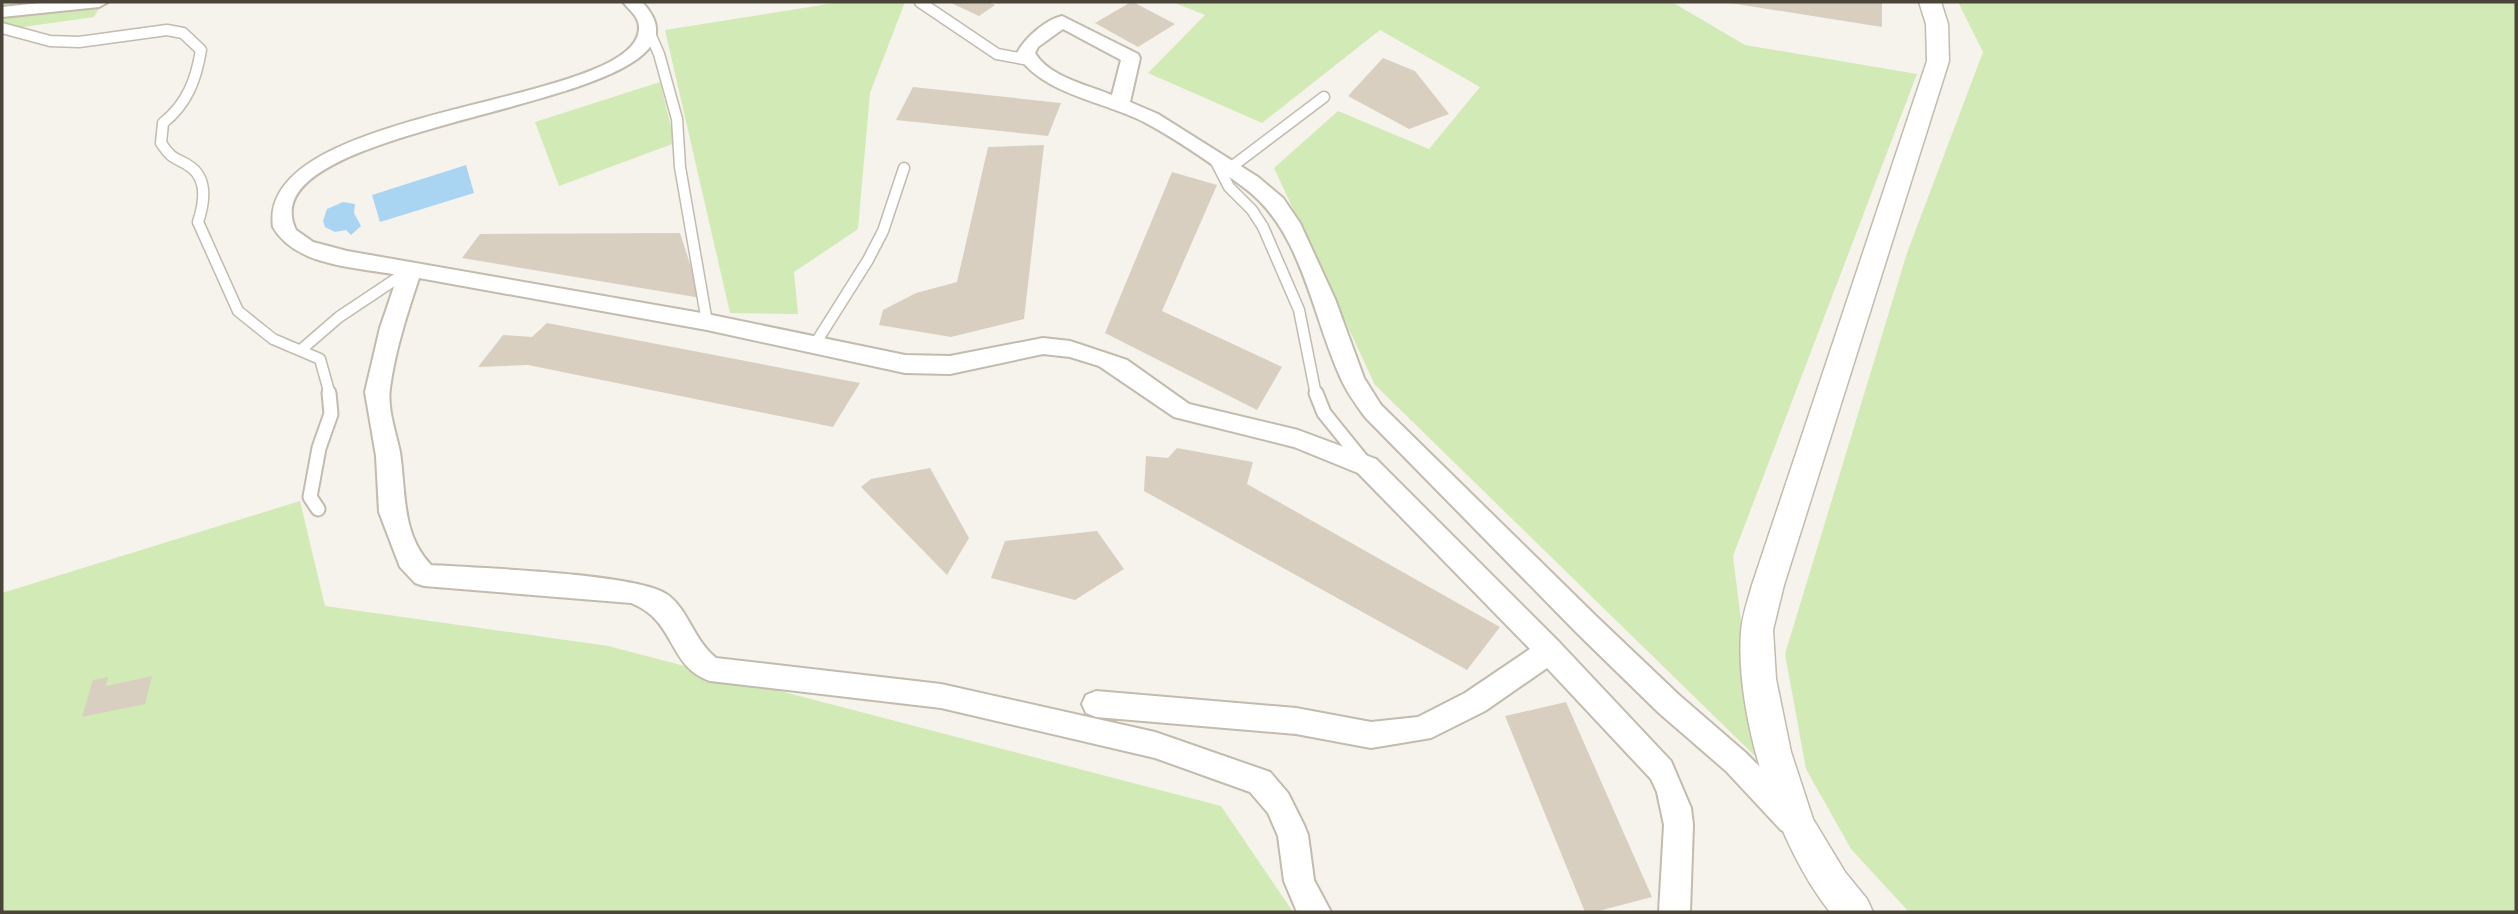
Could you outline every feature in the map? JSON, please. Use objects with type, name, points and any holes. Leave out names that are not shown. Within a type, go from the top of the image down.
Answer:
[{"type":"street","points":[[2,12],[99,2]]},
{"type":"street","points":[[632,2],[645,15],[648,29],[644,42],[635,52],[601,72],[576,82],[430,123],[349,150],[325,161],[289,188],[282,213],[282,226],[290,237],[305,247],[323,252],[708,322],[926,367],[965,363],[1024,348],[1043,346],[1070,349],[1119,366],[1182,411],[1298,439],[1367,466],[1550,651],[1661,770],[1672,788],[1678,812],[1675,912]]},
{"type":"street","points":[[1797,826],[1774,752],[1759,679],[1757,630],[1772,574],[1938,61],[1937,24],[1930,2]]},
{"type":"street","points":[[1120,103],[1131,58],[1062,21],[1031,44],[1026,53],[1030,60],[1049,76],[1151,118],[1276,203],[1289,223],[1324,299],[1353,380],[1373,411],[1669,704],[1736,762],[1797,826],[1832,885],[1854,912]]},
{"type":"street","points":[[411,269],[391,328],[377,392],[388,457],[392,512],[409,559],[424,575],[632,592],[658,602],[675,622],[692,654],[710,669],[941,696],[1155,745],[1260,782],[1278,803],[1293,835],[1299,881],[1311,908],[1316,912]]},
{"type":"street","points":[[1096,704],[1296,721],[1371,735],[1420,729],[1475,702],[1550,651]]},
{"type":"lane","points":[[920,2],[997,54],[1030,60]]},
{"type":"lane","points":[[2,28],[50,41],[79,42],[167,30],[183,33],[201,50],[195,82],[173,116],[163,123],[161,144],[172,159],[192,168],[203,184],[203,206],[198,222],[238,311],[273,339],[302,349],[320,359],[329,387],[331,414],[319,447],[310,497],[318,509]]},
{"type":"lane","points":[[648,29],[659,54],[677,119],[680,167],[708,322]]},
{"type":"lane","points":[[1324,97],[1222,164],[1228,187],[1252,210],[1263,227],[1295,295],[1316,394],[1324,413],[1367,466]]},
{"type":"lane","points":[[815,344],[868,260],[886,224],[904,168]]},
{"type":"lane","points":[[302,349],[336,317],[411,269]]},
{"type":"green space","points":[[2,2],[103,2],[94,17],[2,30]]},
{"type":"green space","points":[[841,2],[905,2],[870,93],[858,229],[794,272],[798,314],[730,313],[665,30]]},
{"type":"green space","points":[[1172,2],[1672,2],[1745,45],[1917,74],[1733,556],[1758,759],[1375,385],[1274,168],[1338,111],[1429,149],[1480,87],[1380,30],[1262,123],[1148,73],[1205,15]]},
{"type":"green space","points":[[1958,2],[2516,2],[2516,912],[1909,912],[1851,849],[1806,769],[1785,654],[1907,253],[1983,52]]},
{"type":"green space","points":[[660,82],[675,143],[559,186],[535,122]]},
{"type":"green space","points":[[300,501],[325,606],[608,646],[1221,806],[1293,912],[2,912],[2,593]]},
{"type":"water","points":[[466,165],[474,193],[380,222],[372,195]]},
{"type":"water","points":[[343,202],[355,204],[354,213],[361,226],[351,235],[346,230],[335,232],[325,227],[323,221],[327,209]]},
{"type":"building","points":[[949,2],[988,2],[995,5],[979,16]]},
{"type":"building","points":[[1131,2],[1175,24],[1138,47],[1095,23]]},
{"type":"building","points":[[1882,2],[1882,27],[1730,3]]},
{"type":"building","points":[[1383,58],[1415,71],[1449,114],[1409,129],[1348,96]]},
{"type":"building","points":[[913,87],[1061,103],[1048,136],[896,120]]},
{"type":"building","points":[[1044,145],[1024,319],[951,337],[879,325],[883,310],[916,293],[957,282],[988,147]]},
{"type":"building","points":[[1172,172],[1217,185],[1162,311],[1282,367],[1257,410],[1105,333]]},
{"type":"building","points":[[680,233],[701,298],[462,258],[480,234]]},
{"type":"building","points":[[547,323],[860,383],[833,427],[528,365],[478,367],[503,335],[532,337]]},
{"type":"building","points":[[1177,448],[1253,462],[1247,484],[1500,627],[1467,670],[1144,491],[1146,456],[1168,458]]},
{"type":"building","points":[[930,468],[969,538],[947,575],[861,487],[871,479]]},
{"type":"building","points":[[1097,531],[1124,569],[1075,600],[991,578],[1005,541]]},
{"type":"building","points":[[152,676],[145,704],[82,717],[93,680],[108,677],[106,686]]},
{"type":"building","points":[[1566,702],[1652,897],[1595,912],[1585,912],[1505,716]]}]
